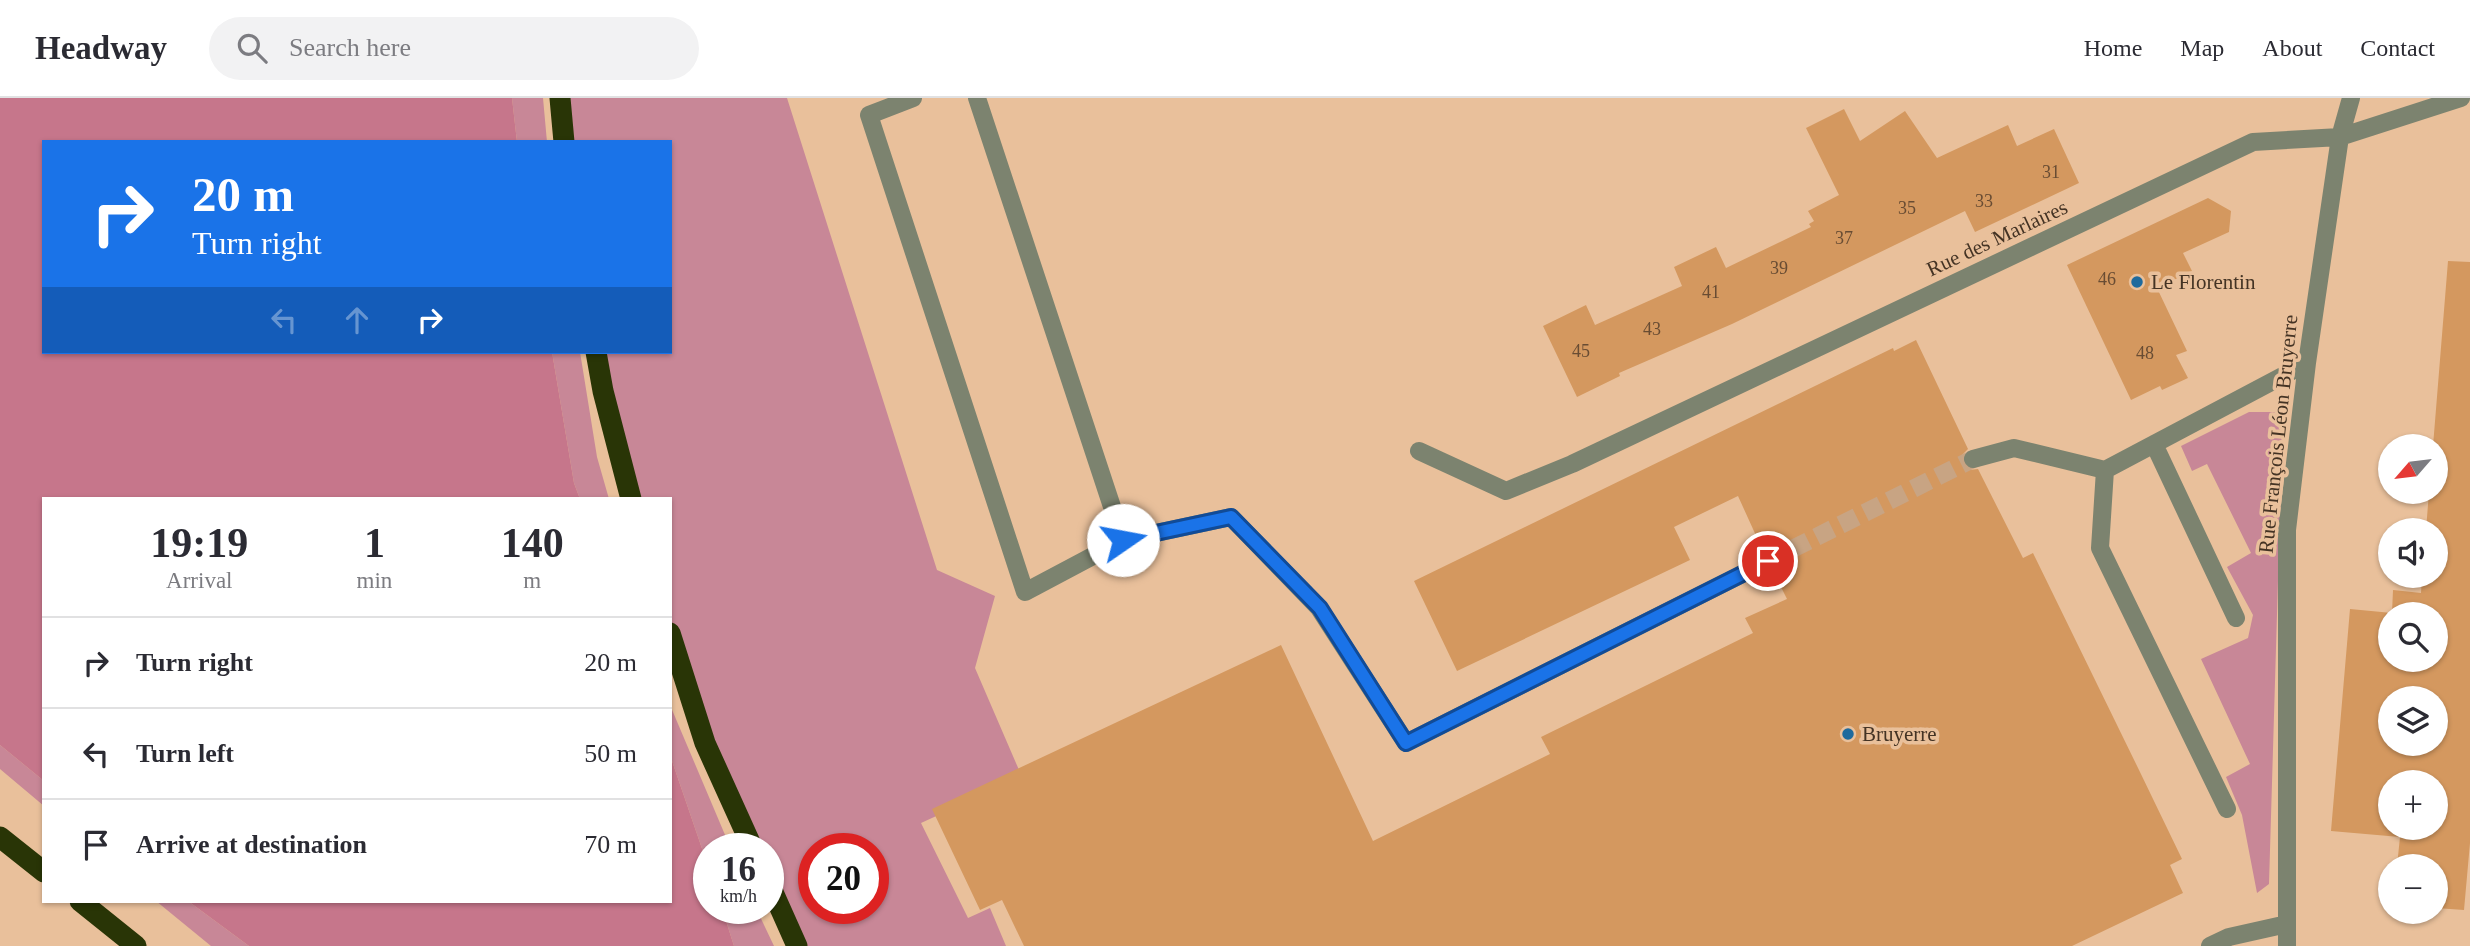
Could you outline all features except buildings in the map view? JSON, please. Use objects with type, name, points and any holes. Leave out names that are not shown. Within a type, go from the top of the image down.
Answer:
[{"type":"highway","points":[[560,98],[564,140]]},
{"type":"highway","points":[[596,354],[603,391],[630,497]]},
{"type":"highway","points":[[672,639],[705,743],[747,833]]},
{"type":"highway","points":[[0,837],[42,870]]},
{"type":"highway","points":[[82,903],[136,946]]},
{"type":"highway","points":[[784,917],[797,946]]},
{"type":"street","points":[[913,98],[869,115],[1025,592],[1123,540],[1231,517],[1320,608],[1406,743],[1768,561]]},
{"type":"street","points":[[977,98],[1123,540]]},
{"type":"street","name":"Rue François Léon Bruyerre","points":[[2287,946],[2287,530],[2306,363],[2340,136],[2351,98]]},
{"type":"street","name":"Rue des Marlaires","points":[[1419,452],[1506,491],[1566,466],[2253,142],[2340,136],[2461,98]]},
{"type":"street","points":[[1973,459],[2014,448],[2105,470],[2306,363]]},
{"type":"street","points":[[2154,444],[2236,618]]},
{"type":"street","points":[[2105,470],[2100,548],[2227,809]]},
{"type":"street","points":[[2210,946],[2229,937],[2287,924]]},
{"type":"shaded area","points":[[0,98],[512,98],[517,140],[42,140],[42,354],[552,354],[574,483],[579,497],[42,497],[42,779],[0,745]]},
{"type":"shaded area","points":[[512,98],[543,98],[547,140],[517,140]]},
{"type":"shaded area","points":[[570,98],[787,98],[937,570],[995,596],[975,668],[1022,777],[921,823],[968,918],[990,908],[1006,946],[801,946],[784,907],[784,833],[751,833],[688,690],[672,628],[672,497],[638,497],[602,354],[672,354],[672,140],[574,140]]},
{"type":"shaded area","points":[[552,354],[580,354],[597,457],[608,497],[579,497],[574,483]]},
{"type":"shaded area","points":[[2249,412],[2283,412],[2269,884],[2257,893],[2242,815],[2226,777],[2250,764],[2201,659],[2248,638],[2253,615],[2227,567],[2251,553],[2207,464],[2192,471],[2181,446]]},
{"type":"shaded area","points":[[672,710],[724,833],[697,833],[672,761]]},
{"type":"shaded area","points":[[0,745],[42,779],[42,804],[0,769]]},
{"type":"shaded area","points":[[672,761],[697,833],[693,833],[693,924],[727,924],[734,946],[249,946],[191,903],[672,903]]},
{"type":"shaded area","points":[[158,903],[191,903],[249,946],[211,946]]},
{"type":"shaded area","points":[[727,924],[764,924],[774,946],[734,946]]},
{"type":"tunnel","points":[[1768,561],[1973,459]]},
{"type":"place","name":"Le Florentin","points":[[2137,282]]},
{"type":"place","name":"Bruyerre","points":[[1848,734]]},
{"type":"route","points":[[1123,540],[1231,517],[1320,608],[1406,743],[1768,561]]}]
